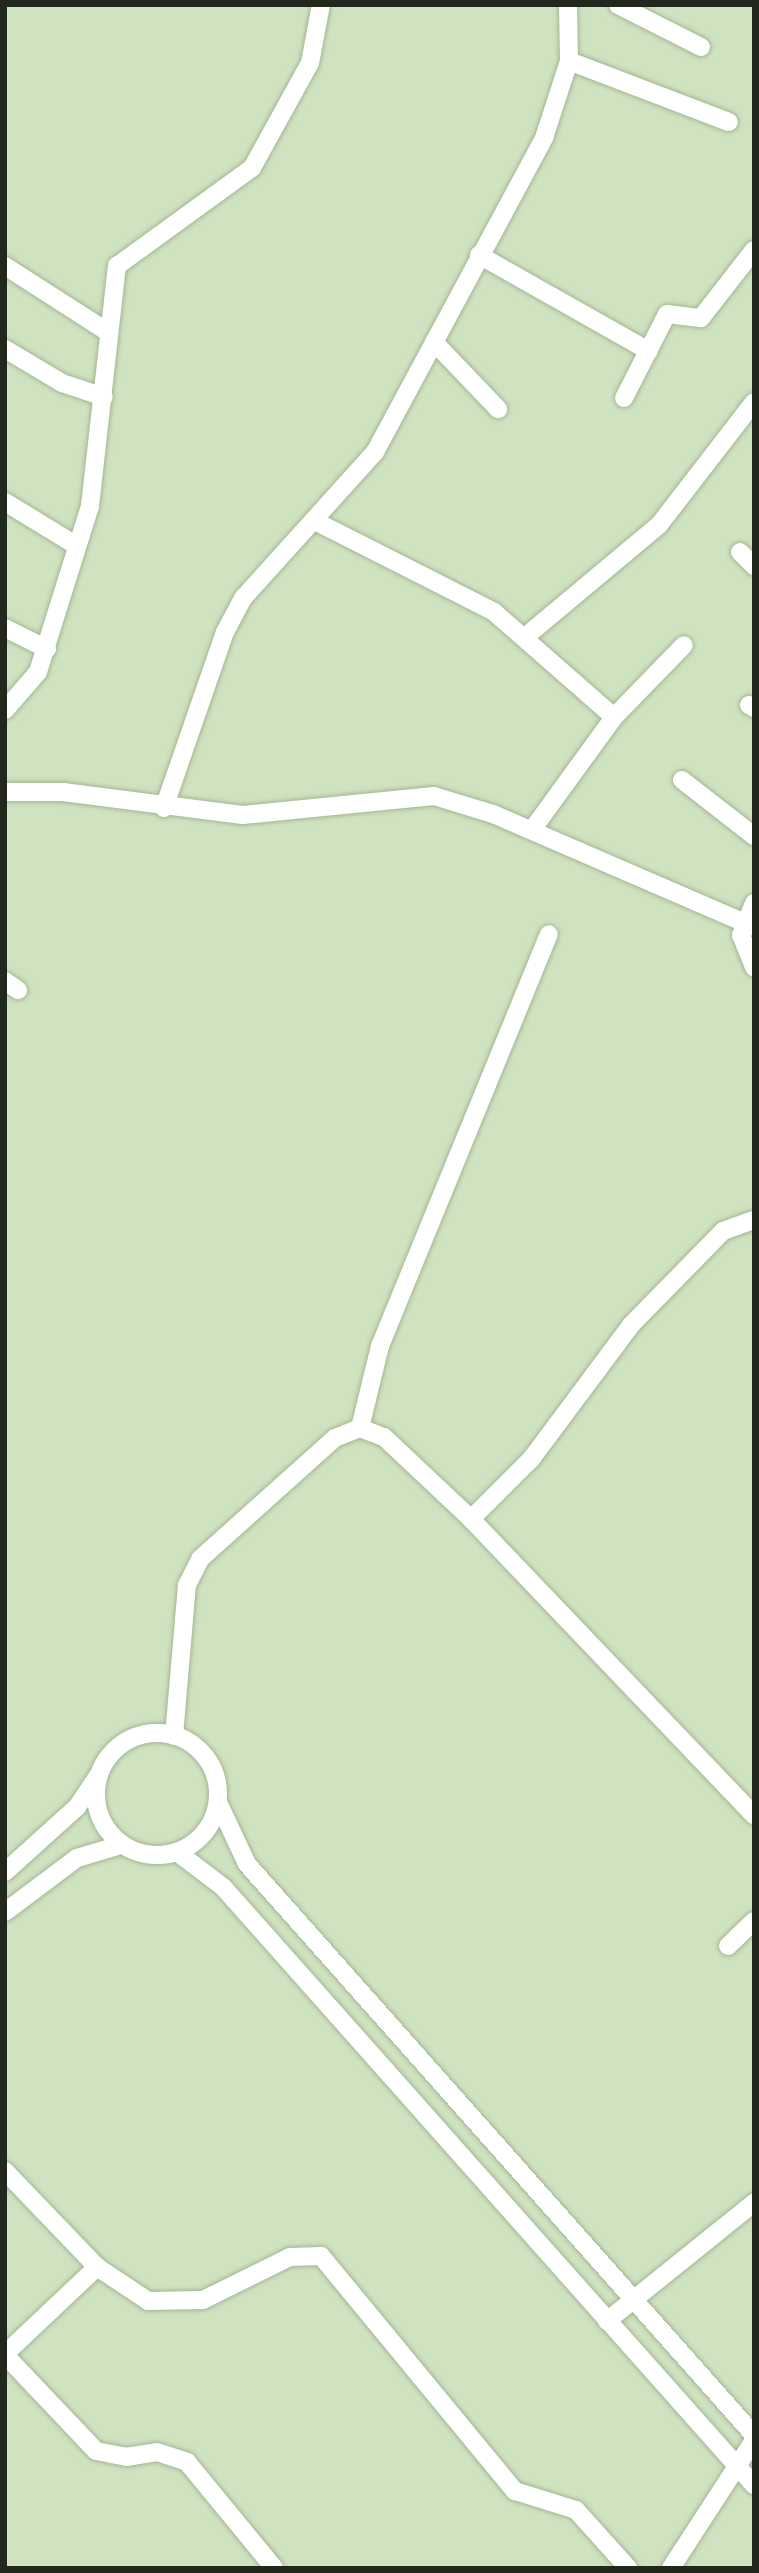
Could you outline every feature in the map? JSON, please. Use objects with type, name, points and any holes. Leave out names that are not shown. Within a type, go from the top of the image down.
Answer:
[{"type":"street","points":[[5,710],[38,671],[47,649],[97,471],[110,283],[122,259],[224,192],[272,141],[310,63],[321,5]]},
{"type":"street","points":[[164,808],[225,632],[244,597],[315,522],[374,452],[557,111],[569,61],[568,5]]},
{"type":"street","points":[[618,5],[701,47]]},
{"type":"street","points":[[569,61],[729,122]]},
{"type":"street","points":[[624,398],[667,314],[701,318],[754,250]]},
{"type":"street","points":[[479,255],[649,351]]},
{"type":"street","points":[[5,266],[108,332]]},
{"type":"street","points":[[435,342],[498,409]]},
{"type":"street","points":[[5,349],[62,383],[104,397]]},
{"type":"street","points":[[525,637],[659,525],[754,402]]},
{"type":"street","points":[[5,502],[77,546]]},
{"type":"street","points":[[315,522],[454,588],[525,637],[614,717]]},
{"type":"street","points":[[740,552],[754,566]]},
{"type":"street","points":[[5,628],[47,649]]},
{"type":"street","points":[[532,830],[614,717],[684,645]]},
{"type":"street","points":[[682,780],[754,836]]},
{"type":"street","points":[[5,792],[63,792],[164,808],[300,814],[434,796],[532,830],[748,925]]},
{"type":"street","points":[[754,903],[743,946],[754,967]]},
{"type":"street","points":[[360,1429],[384,1335],[549,934]]},
{"type":"street","points":[[471,1519],[532,1458],[631,1325],[723,1231],[754,1220]]},
{"type":"street","points":[[174,1736],[187,1585],[200,1559],[335,1438],[360,1429],[384,1437],[471,1519],[754,1815]]},
{"type":"street","points":[[5,1872],[77,1807],[115,1749],[133,1738],[174,1736],[205,1756],[218,1802],[247,1864],[754,2438],[671,2568]]},
{"type":"street","points":[[99,1774],[97,1811],[121,1845],[138,1853],[177,1852],[223,1887],[754,2485]]},
{"type":"street","points":[[177,1852],[211,1823],[218,1802]]},
{"type":"street","points":[[5,1912],[77,1858],[121,1845]]},
{"type":"street","points":[[728,1946],[754,1921]]},
{"type":"street","points":[[5,2171],[120,2288],[175,2305],[232,2290],[289,2257],[321,2256],[515,2491],[576,2510],[628,2568]]},
{"type":"street","points":[[607,2320],[635,2301],[754,2203]]},
{"type":"street","points":[[97,2267],[5,2355],[96,2451],[125,2458],[157,2452],[187,2462],[274,2568]]}]
